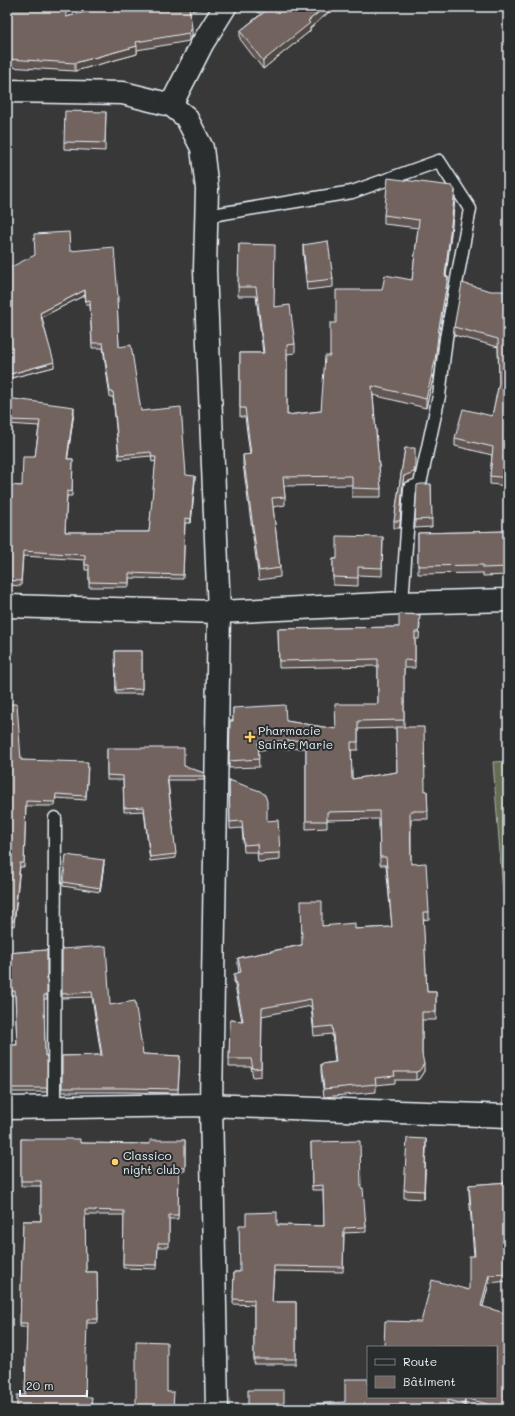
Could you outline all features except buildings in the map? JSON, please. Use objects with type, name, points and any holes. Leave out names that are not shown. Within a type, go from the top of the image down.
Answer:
[{"type":"street","points":[[171,105],[202,44],[225,7]]},
{"type":"street","points":[[7,91],[123,93],[171,105],[186,117],[202,148],[207,189],[204,270],[219,612],[211,1105],[217,1409]]},
{"type":"street","points":[[7,606],[219,612],[402,603],[508,600]]},
{"type":"street","points":[[7,1108],[211,1105],[508,1116]]},
{"type":"lane","points":[[206,216],[352,192],[439,161],[470,209],[446,338],[439,396],[420,484],[410,488],[402,603]]},
{"type":"lane","points":[[54,1107],[55,818]]},
{"type":"green space","points":[[508,761],[508,956],[493,762]]},
{"type":"place","name":"Pharmacie Sainte Marie","points":[[250,737]]},
{"type":"place","name":"Classico night club","points":[[115,1162]]}]
